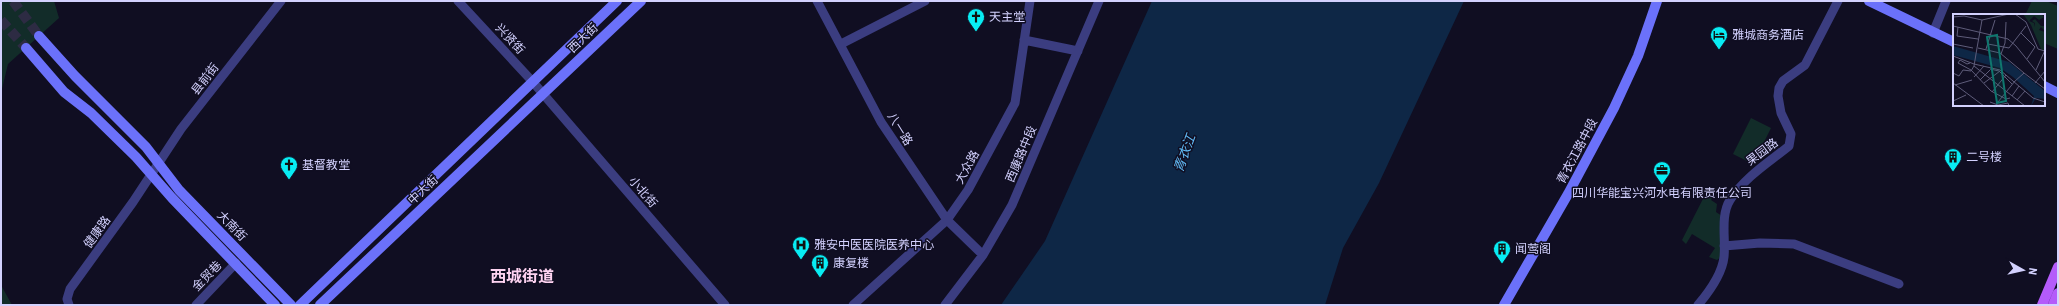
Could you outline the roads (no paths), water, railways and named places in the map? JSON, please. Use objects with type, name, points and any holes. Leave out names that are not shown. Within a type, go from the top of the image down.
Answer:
[{"type":"main road","name":"西大街","points":[[300,305],[617,1]]},
{"type":"main road","name":"西大街","points":[[543,95],[641,1]]},
{"type":"main road","name":"青衣江路中段","points":[[1504,305],[1568,194],[1614,108],[1638,56],[1657,1]]},
{"type":"main road","points":[[1869,1],[1953,42]]},
{"type":"main road","name":"大南街","points":[[39,36],[84,86],[146,147],[179,190],[291,305]]},
{"type":"main road","name":"大南街","points":[[26,48],[64,92],[91,113],[136,157],[172,198],[275,305]]},
{"type":"main road","points":[[2045,86],[2058,93]]},
{"type":"main road","name":"中大街","points":[[320,305],[543,95]]},
{"type":"main road","points":[[2042,305],[2058,267]]},
{"type":"main road","points":[[2053,305],[2058,293]]},
{"type":"street","name":"县前街","points":[[151,174],[181,129],[281,1]]},
{"type":"street","name":"兴贤街","points":[[458,1],[532,81],[543,95]]},
{"type":"street","name":"八一路","points":[[817,1],[881,122],[947,220],[983,256]]},
{"type":"street","points":[[841,44],[925,1]]},
{"type":"street","name":"大众路","points":[[853,305],[947,220],[968,190],[1015,103],[1030,1]]},
{"type":"street","name":"西康路中段","points":[[945,305],[983,256],[1012,205],[1099,1]]},
{"type":"street","name":"果园路","points":[[1698,305],[1708,293],[1721,269],[1724,258],[1724,220],[1729,201],[1750,175],[1789,146],[1791,134],[1781,113],[1778,96],[1779,88],[1783,81],[1805,65],[1838,1]]},
{"type":"street","points":[[1933,33],[1946,1]]},
{"type":"street","points":[[1024,40],[1078,51]]},
{"type":"street","name":"小北街","points":[[543,95],[725,305]]},
{"type":"street","name":"健康路","points":[[69,305],[67,299],[70,289],[151,174]]},
{"type":"street","points":[[1724,246],[1760,243],[1794,244],[1900,284]]},
{"type":"street","name":"金贸巷","points":[[196,305],[236,263]]},
{"type":"water","name":"青衣江","points":[[1152,1],[1464,1],[1379,183],[1343,248],[1325,305],[1001,305],[1045,241]]},
{"type":"tunnel","points":[[13,1],[39,36]]},
{"type":"tunnel","points":[[1,20],[26,48]]},
{"type":"place","name":"天主堂","points":[[976,32]]},
{"type":"place","name":"雅城商务酒店","points":[[1719,50]]},
{"type":"place","name":"二号楼","points":[[1953,172]]},
{"type":"place","name":"基督教堂","points":[[289,180]]},
{"type":"place","name":"四川华能宝兴河水电有限责任公司","points":[[1662,185]]},
{"type":"place","name":"雅安中医医院医养中心","points":[[801,260]]},
{"type":"place","name":"闻莺阁","points":[[1502,264]]},
{"type":"place","name":"康复楼","points":[[820,278]]},
{"type":"district","name":"西城街道","points":[[522,276]]}]
